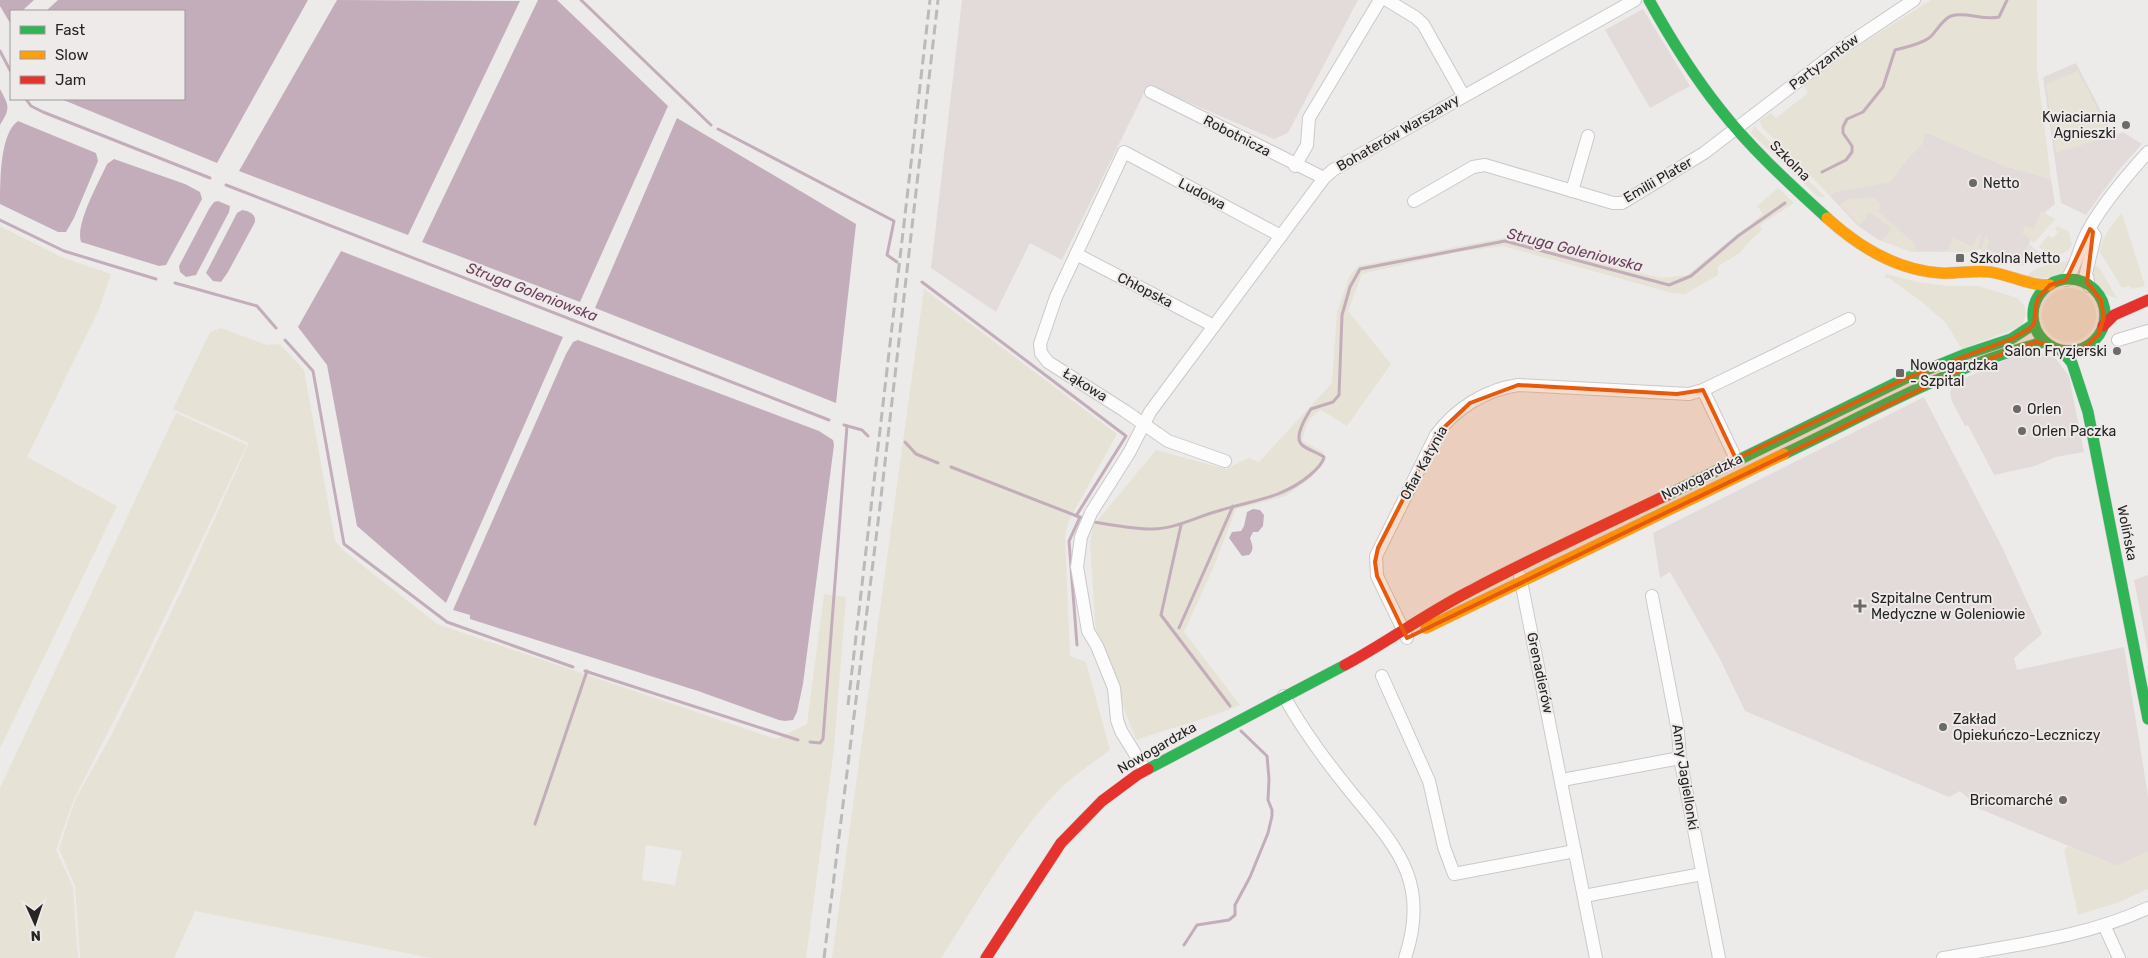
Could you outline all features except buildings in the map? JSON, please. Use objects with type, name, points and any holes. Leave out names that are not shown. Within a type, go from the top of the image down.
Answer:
[{"type":"street","points":[[1295,166],[1307,145],[1309,118],[1380,0]]},
{"type":"street","points":[[1387,0],[1423,24],[1463,95]]},
{"type":"street","name":"Bohaterów Warszawy","points":[[1145,770],[1121,731],[1117,720],[1114,688],[1097,646],[1088,631],[1077,567],[1081,536],[1091,513],[1129,453],[1143,423],[1324,178],[1350,159],[1634,0]]},
{"type":"street","name":"Szkolna","points":[[1649,0],[1710,96],[1737,129],[1832,223],[1857,242],[1880,256],[1901,265],[1934,272],[1962,273],[1980,271],[2000,273],[2037,285],[2050,285]]},
{"type":"street","name":"Partyzantów","points":[[1737,129],[1839,50],[1914,0]]},
{"type":"street","name":"Robotnicza","points":[[1151,92],[1295,166],[1324,178]]},
{"type":"street","name":"Emilii Plater","points":[[1414,201],[1452,178],[1479,165],[1613,203],[1622,203],[1704,153],[1737,129]]},
{"type":"street","points":[[1572,191],[1588,136]]},
{"type":"street","name":"Ludowa","points":[[1076,254],[1124,152],[1281,236]]},
{"type":"street","points":[[2066,280],[2072,272],[2090,229],[2115,193],[2148,152]]},
{"type":"street","points":[[2089,286],[2086,273],[2095,236],[2090,229]]},
{"type":"street","name":"Chłopska","points":[[1076,254],[1214,326]]},
{"type":"street","name":"Łąkowa","points":[[1076,254],[1056,297],[1042,335],[1041,353],[1048,362],[1168,441],[1225,461]]},
{"type":"street","name":"Szkolna","points":[[1962,273],[1997,282],[2018,290],[2030,300],[2033,308]]},
{"type":"street","points":[[2103,326],[2104,309],[2101,300],[2089,286],[2082,282],[2066,280],[2050,285],[2042,291],[2033,308],[2034,324],[2044,342],[2062,350],[2070,351],[2087,346],[2094,341],[2103,326],[2114,315],[2148,300]]},
{"type":"street","points":[[2101,300],[2121,300],[2148,295]]},
{"type":"street","name":"Ofiar Katynia","points":[[1405,634],[1377,576],[1376,556],[1436,436],[1444,424],[1461,409],[1492,392],[1518,385],[1689,394],[1703,390],[1849,319]]},
{"type":"street","name":"Nowogardzka","points":[[986,958],[1061,843],[1102,801],[1145,770],[1377,648],[1387,646],[1471,590],[1736,459],[1904,379],[1963,355],[2011,339],[2034,324]]},
{"type":"street","points":[[2118,340],[2148,331]]},
{"type":"street","name":"Nowogardzka","points":[[1405,634],[1521,582],[1932,383],[2016,349],[2044,342]]},
{"type":"street","name":"Wolińska","points":[[2087,346],[2085,361],[2088,412]]},
{"type":"street","name":"Wolińska","points":[[2062,350],[2072,363],[2088,412],[2148,718]]},
{"type":"street","points":[[1703,390],[1736,459]]},
{"type":"street","name":"Grenadierów","points":[[1517,567],[1562,780],[1596,958]]},
{"type":"street","name":"Anny Jagiellonki","points":[[1652,596],[1678,731],[1680,758],[1719,958]]},
{"type":"street","points":[[1382,676],[1429,781],[1444,847],[1454,874],[1576,851]]},
{"type":"street","points":[[1284,696],[1310,739],[1390,840],[1402,860],[1411,886],[1414,912],[1410,943],[1405,958]]},
{"type":"street","points":[[1562,780],[1680,758]]},
{"type":"street","points":[[1584,896],[1702,874]]},
{"type":"street","points":[[1943,958],[2077,932],[2104,925],[2148,908]]},
{"type":"street","points":[[2104,925],[2119,958]]},
{"type":"highlighted area","points":[[2090,229],[2093,232],[2087,282],[2101,300],[2104,317],[2099,334],[2087,346],[2071,351],[2036,342],[1965,368],[1407,638],[1377,576],[1375,562],[1378,548],[1436,435],[1470,403],[1518,385],[1677,394],[1703,390],[1736,459],[1904,379],[2011,339],[2029,329],[2034,324],[2037,299],[2050,285],[2066,280]]},
{"type":"shaded area","points":[[0,0],[34,0],[23,10],[10,10],[10,23],[0,6]]},
{"type":"shaded area","points":[[58,0],[308,0],[217,163],[63,100],[185,100],[185,10],[47,10]]},
{"type":"shaded area","points":[[337,0],[520,1],[408,235],[239,171]]},
{"type":"shaded area","points":[[538,0],[557,0],[668,106],[580,302],[422,242]]},
{"type":"shaded area","points":[[962,0],[1358,0],[1288,133],[1274,139],[1148,85],[1062,260],[1030,243],[996,312],[931,268]]},
{"type":"shaded area","points":[[1931,0],[2037,0],[2037,69],[2051,179],[2005,166],[1925,132],[1922,144],[1906,160],[1890,182],[1835,192],[1829,195],[1763,128],[1759,121],[1771,113],[1776,118],[1808,93],[1803,85],[1864,42]]},
{"type":"shaded area","points":[[1643,9],[1690,86],[1650,108],[1605,30]]},
{"type":"shaded area","points":[[2076,63],[2114,136],[2123,132],[2142,144],[2118,171],[2086,215],[2061,203],[2043,77]]},
{"type":"shaded area","points":[[2078,71],[2111,136],[2056,153],[2046,84]]},
{"type":"shaded area","points":[[0,89],[8,107],[0,125]]},
{"type":"shaded area","points":[[677,118],[856,224],[836,403],[595,308]]},
{"type":"shaded area","points":[[18,121],[96,153],[98,161],[74,218],[66,232],[58,232],[0,204],[4,146],[12,127]]},
{"type":"shaded area","points":[[1754,126],[1825,197],[1818,197],[1751,133]]},
{"type":"shaded area","points":[[1925,132],[2005,166],[2051,179],[2055,204],[2043,214],[2020,263],[1986,249],[1912,252],[1877,239],[1857,225],[1829,195],[1834,192],[1890,182],[1906,160],[1922,144]]},
{"type":"shaded area","points":[[114,159],[185,184],[200,192],[202,199],[166,265],[159,266],[81,242],[80,234],[84,214],[107,164]]},
{"type":"shaded area","points":[[1778,188],[1794,203],[1760,225],[1762,230],[1740,253],[1718,266],[1718,275],[1685,294],[1672,293],[1503,246],[1458,252],[1362,274],[1348,311],[1391,364],[1347,426],[1321,410],[1310,419],[1302,441],[1323,452],[1326,460],[1311,478],[1286,496],[1236,509],[1214,566],[1184,632],[1240,705],[1136,740],[1096,635],[1090,543],[1093,526],[1156,450],[1226,469],[1249,458],[1259,462],[1332,383],[1337,312],[1350,275],[1358,266],[1508,237],[1580,258],[1661,278],[1687,275],[1763,214],[1757,206]]},
{"type":"shaded area","points":[[1874,197],[1881,205],[1878,211],[1916,245],[1915,251],[1948,251],[1953,237],[1972,247],[1978,236],[1982,234],[1977,252],[1912,252],[1882,240],[1892,228],[1869,212],[1860,226],[1840,205],[1847,200]]},
{"type":"shaded area","points":[[218,201],[230,206],[229,212],[196,275],[186,277],[180,272],[179,266],[209,209],[214,202]]},
{"type":"shaded area","points":[[242,210],[252,213],[255,222],[221,282],[213,281],[206,273],[237,213]]},
{"type":"shaded area","points":[[2041,211],[2055,219],[2034,243],[2022,233],[2025,226],[2034,229]]},
{"type":"shaded area","points":[[2122,213],[2145,286],[2132,289],[2130,286],[2122,288],[2100,252],[2105,236]]},
{"type":"shaded area","points":[[0,226],[61,257],[111,274],[99,309],[27,457],[117,506],[0,748]]},
{"type":"shaded area","points":[[2058,226],[2069,232],[2072,245],[2061,254],[2052,254],[2039,247],[2048,235],[2053,238],[2058,232],[2055,229]]},
{"type":"shaded area","points":[[1986,235],[1989,241],[1986,249],[2020,263],[2029,244],[2044,256],[2033,259],[2023,266],[1990,252],[1981,252]]},
{"type":"shaded area","points":[[341,251],[563,337],[446,603],[357,526],[327,365],[298,327]]},
{"type":"shaded area","points":[[2073,259],[2063,272],[2053,277],[2026,277],[2036,269]]},
{"type":"shaded area","points":[[2091,265],[2099,267],[2117,298],[2101,291],[2093,277]]},
{"type":"shaded area","points":[[1886,274],[1917,282],[1947,286],[1978,286],[2018,298],[2025,307],[2026,314],[2022,326],[1962,349],[1946,323],[1922,302],[1889,278],[1884,278]]},
{"type":"shaded area","points":[[2064,288],[2074,288],[2084,292],[2092,300],[2096,315],[2092,330],[2084,338],[2074,342],[2064,342],[2054,338],[2046,330],[2042,320],[2042,310],[2046,300],[2054,292]]},
{"type":"shaded area","points":[[924,289],[1117,434],[1069,520],[1065,536],[1070,656],[1086,662],[1110,750],[1069,781],[1040,811],[995,872],[941,958],[832,958]]},
{"type":"shaded area","points":[[221,328],[267,345],[280,344],[304,370],[335,541],[343,550],[437,624],[776,739],[807,724],[824,594],[846,597],[834,749],[806,958],[431,958],[195,911],[174,958],[80,958],[75,886],[59,849],[75,800],[113,732],[183,588],[249,443],[173,409],[210,332]],"holes":[[[646,845],[682,851],[675,885],[642,880]]]},
{"type":"shaded area","points":[[578,340],[819,431],[833,440],[834,445],[803,684],[797,712],[793,720],[779,720],[698,691],[470,619],[470,615],[453,610],[566,354],[573,342]]},
{"type":"shaded area","points":[[2023,352],[2039,352],[2056,359],[2069,376],[2084,452],[2056,457],[2035,466],[1994,475],[1968,425],[1965,426],[1952,401],[1950,394],[1952,384]]},
{"type":"shaded area","name":"Szpitalne Centrum Medyczne w Goleniowie","points":[[1924,397],[2002,547],[2042,634],[2014,658],[2017,670],[2124,647],[2148,796],[2148,852],[2117,866],[1980,809],[1960,791],[1949,797],[1745,711],[1719,657],[1670,572],[1660,578],[1653,533]]},
{"type":"shaded area","points":[[176,413],[247,445],[137,675],[74,799],[56,850],[73,887],[78,958],[0,958],[0,788]]},
{"type":"shaded area","points":[[1253,509],[1260,510],[1264,515],[1263,526],[1258,532],[1253,532],[1250,538],[1251,553],[1242,556],[1229,538],[1232,532],[1241,531],[1247,512]]},
{"type":"shaded area","points":[[2148,575],[2148,652],[2134,580]]},
{"type":"shaded area","points":[[2068,846],[2117,866],[2148,852],[2148,889],[2117,903],[2078,915],[2064,850]]},
{"type":"waterway","points":[[581,0],[711,125]]},
{"type":"waterway","name":"Struga Goleniowska","points":[[1822,172],[1846,160],[1852,152],[1852,146],[1843,133],[1843,127],[1847,119],[1863,112],[1883,87],[1895,50],[1912,46],[1932,36],[1944,20],[1951,16],[1999,17],[2007,0]]},
{"type":"waterway","name":"Struga Goleniowska","points":[[0,51],[10,70]]},
{"type":"waterway","name":"Struga Goleniowska","points":[[27,100],[31,106],[43,112],[210,178]]},
{"type":"waterway","points":[[718,129],[894,221],[887,255],[897,262]]},
{"type":"waterway","name":"Struga Goleniowska","points":[[226,185],[829,420]]},
{"type":"waterway","name":"Struga Goleniowska","points":[[1094,522],[1145,529],[1169,527],[1278,494],[1299,483],[1317,469],[1324,457],[1302,445],[1299,437],[1300,432],[1311,409],[1333,402],[1339,395],[1342,315],[1350,287],[1360,269],[1505,241],[1669,285],[1691,276],[1738,236],[1785,203]]},
{"type":"waterway","points":[[0,220],[64,251],[156,279]]},
{"type":"waterway","points":[[922,282],[1126,436],[1076,516]]},
{"type":"waterway","points":[[175,283],[257,306],[276,328]]},
{"type":"waterway","points":[[285,340],[313,371],[344,544],[447,622],[573,667]]},
{"type":"waterway","name":"Struga Goleniowska","points":[[844,425],[862,430],[868,436]]},
{"type":"waterway","points":[[810,742],[820,743],[823,739],[847,426]]},
{"type":"waterway","name":"Struga Goleniowska","points":[[905,442],[916,454],[938,463]]},
{"type":"waterway","name":"Struga Goleniowska","points":[[951,467],[1082,518]]},
{"type":"waterway","points":[[1179,628],[1233,506]]},
{"type":"waterway","points":[[1077,645],[1069,541],[1080,517]]},
{"type":"waterway","points":[[1181,525],[1161,615],[1230,706]]},
{"type":"waterway","points":[[585,671],[798,740]]},
{"type":"waterway","points":[[535,824],[587,671]]},
{"type":"waterway","points":[[1184,945],[1197,925],[1229,920],[1235,915],[1235,905],[1250,877],[1268,833],[1272,810],[1268,800],[1267,756],[1241,731]]},
{"type":"railway","points":[[848,705],[930,0]]},
{"type":"railway","points":[[824,958],[880,506],[938,0]]},
{"type":"traffic: fast","points":[[1649,0],[1691,70],[1732,124],[1771,166],[1827,218]]},
{"type":"traffic: fast","points":[[2069,279],[2089,285],[2099,295],[2105,315],[2099,335],[2089,345],[2069,351],[2049,345],[2039,335],[2033,315],[2039,295],[2049,285],[2069,279]]},
{"type":"traffic: fast","points":[[1667,495],[1904,379],[1963,355],[2011,339],[2034,324]]},
{"type":"traffic: fast","points":[[1784,454],[1944,377],[2010,352],[2044,342]]},
{"type":"traffic: fast","points":[[2062,351],[2072,363],[2088,412],[2148,719]]},
{"type":"traffic: fast","points":[[1148,769],[1345,665]]},
{"type":"traffic: slow","points":[[1827,218],[1865,247],[1893,262],[1908,267],[1940,273],[1990,272],[2035,284],[2050,285]]},
{"type":"traffic: slow","points":[[1426,628],[1784,454]]},
{"type":"traffic: jam","points":[[2103,326],[2114,315],[2148,300]]},
{"type":"traffic: jam","points":[[1345,665],[1424,617],[1496,577],[1667,495]]},
{"type":"traffic: jam","points":[[986,958],[1061,843],[1102,801],[1148,769]]},
{"type":"place","name":"Kwiaciarnia Agnieszki","points":[[2126,125]]},
{"type":"place","name":"Netto","points":[[1973,183]]},
{"type":"place","name":"Szkolna Netto","points":[[1960,258]]},
{"type":"place","name":"Salon Fryzjerski","points":[[2117,351]]},
{"type":"place","name":"Nowogardzka - Szpital","points":[[1900,373]]},
{"type":"place","name":"Orlen","points":[[2017,409]]},
{"type":"place","name":"Orlen Paczka","points":[[2022,431]]},
{"type":"place","name":"Szpitalne Centrum Medyczne w Goleniowie","points":[[1860,606]]},
{"type":"place","name":"Zakład Opiekuńczo-Leczniczy","points":[[1943,727]]},
{"type":"place","name":"Bricomarché","points":[[2063,800]]}]
